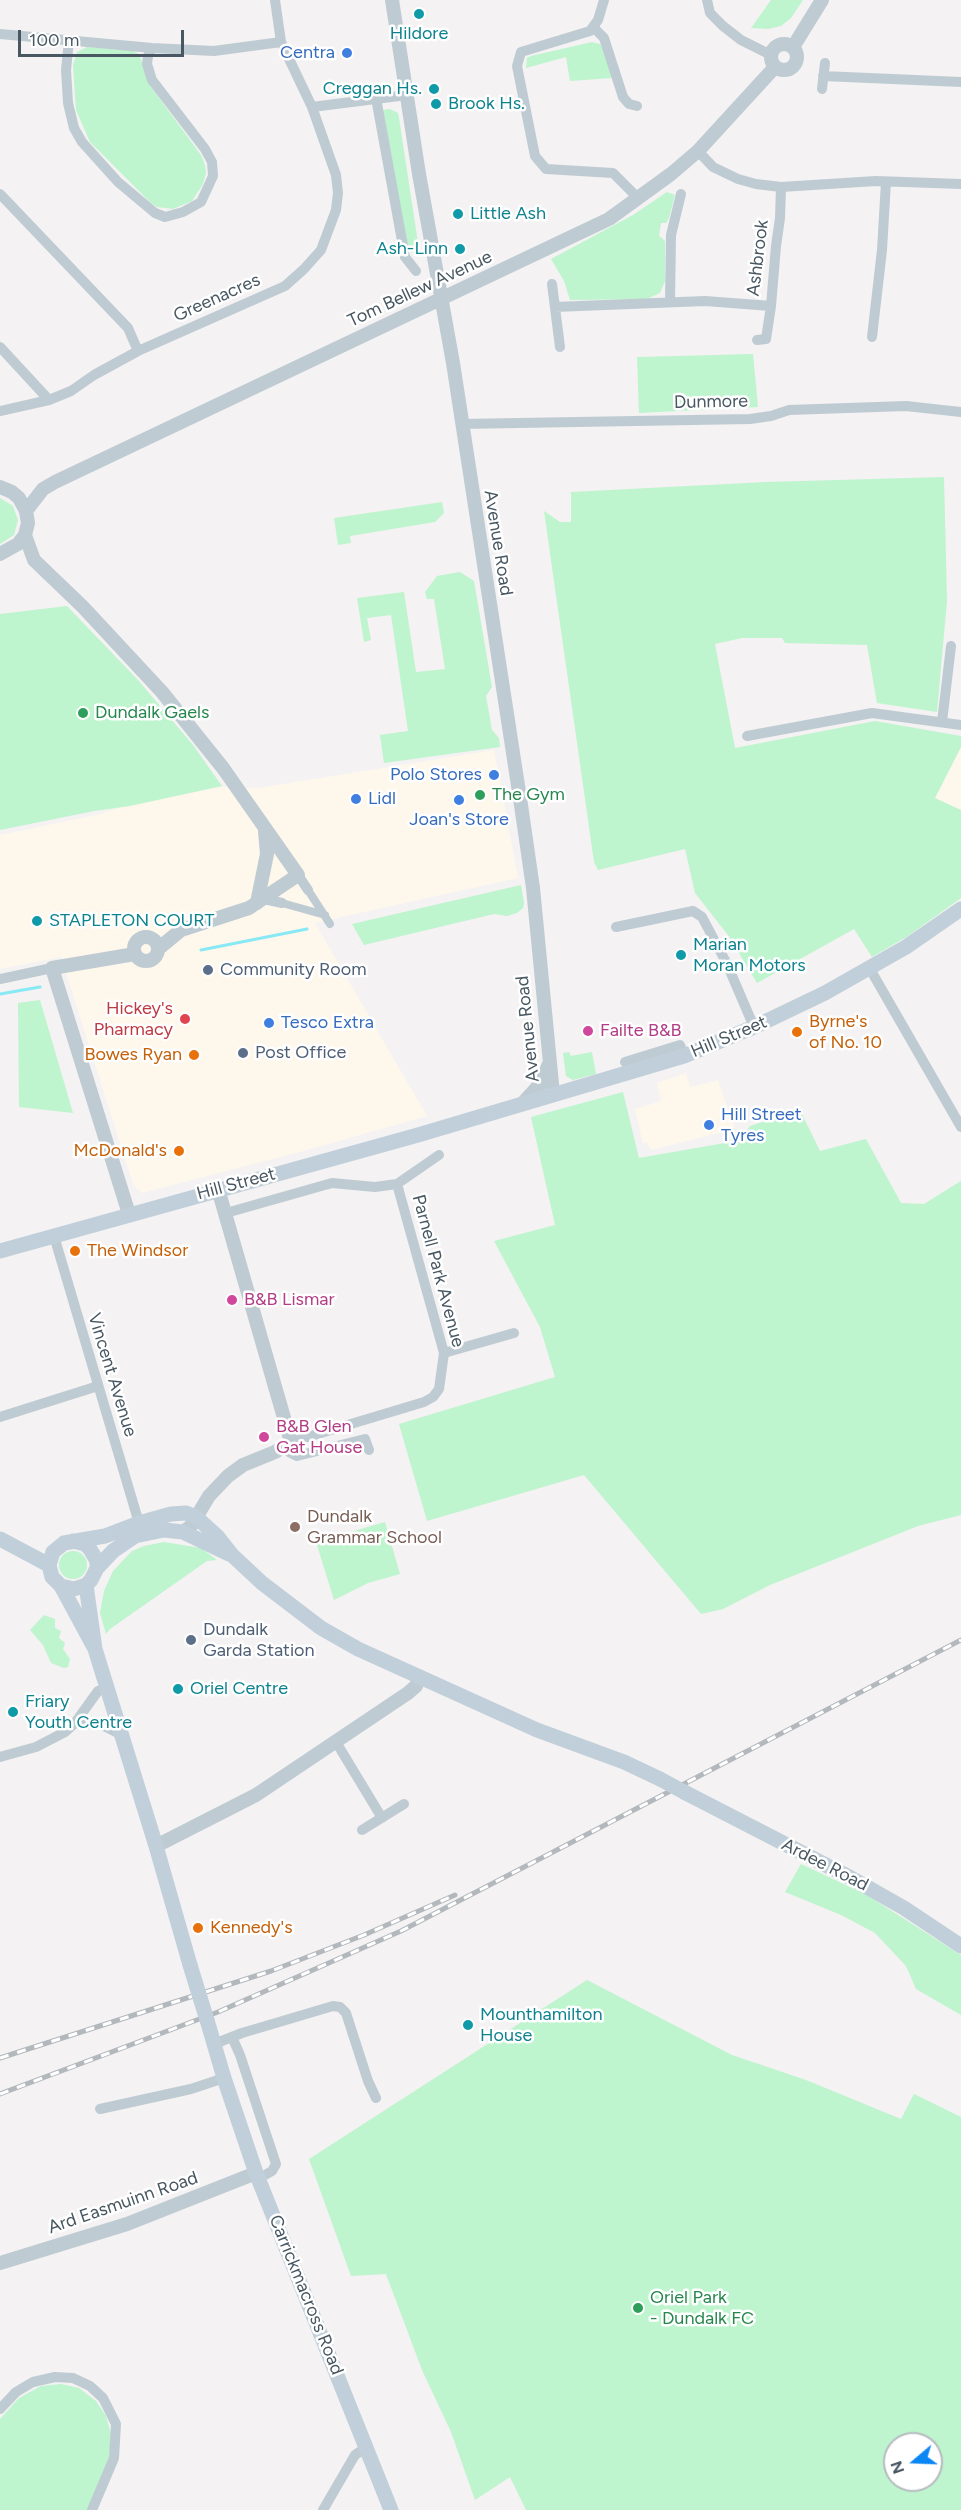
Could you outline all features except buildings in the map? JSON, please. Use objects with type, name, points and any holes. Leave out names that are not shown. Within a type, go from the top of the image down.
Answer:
[{"type":"main road","name":"Hill Street","points":[[0,1251],[418,1135],[553,1094],[637,1072],[684,1056],[754,1027],[870,969],[961,909]]},
{"type":"main road","points":[[95,1649],[61,1586],[52,1577],[50,1558],[58,1546],[71,1541],[105,1536],[171,1514],[186,1513],[196,1517],[217,1536],[232,1555]]},
{"type":"main road","points":[[61,1586],[74,1589],[86,1585],[92,1580],[97,1568],[113,1551],[135,1536],[164,1530],[183,1532],[232,1555]]},
{"type":"main road","points":[[2,1540],[49,1565]]},
{"type":"main road","points":[[71,1541],[90,1549],[97,1561],[97,1568]]},
{"type":"main road","name":"Ardee Road","points":[[232,1555],[307,1620],[358,1648],[537,1730],[624,1762],[660,1779],[851,1878],[904,1908],[961,1946]]},
{"type":"main road","points":[[86,1585],[95,1649],[123,1735],[214,2043]]},
{"type":"main road","name":"Carrickmacross Road","points":[[214,2043],[257,2176],[392,2510]]},
{"type":"street","name":"Greenacres","points":[[0,411],[48,400],[71,391],[94,375],[138,351],[285,286],[321,250],[330,231],[338,193],[336,175],[312,107],[281,42],[275,0]]},
{"type":"street","name":"Avenue Road","points":[[392,0],[533,888],[553,1094]]},
{"type":"street","points":[[604,0],[590,31],[581,36],[534,46],[521,52],[517,66],[535,156],[546,169],[613,173],[639,199]]},
{"type":"street","points":[[707,0],[711,14],[723,26],[773,61]]},
{"type":"street","name":"Tom Bellew Avenue","points":[[793,47],[822,0]]},
{"type":"street","points":[[593,27],[604,38],[623,97],[629,104],[637,106]]},
{"type":"street","points":[[0,34],[152,48],[214,51],[281,42]]},
{"type":"street","points":[[69,40],[66,70],[68,103],[74,128],[82,142],[118,182],[155,213],[165,217],[183,212],[201,202],[213,176],[212,162],[205,149],[152,80],[147,64],[152,48]]},
{"type":"street","name":"Tom Bellew Avenue","points":[[6,489],[43,489],[609,219],[639,199],[698,151],[773,61],[774,48],[781,44],[793,47]]},
{"type":"street","name":"Tom Bellew Avenue","points":[[773,61],[783,70],[795,65],[797,58],[793,47]]},
{"type":"street","points":[[822,89],[825,63]]},
{"type":"street","points":[[823,76],[961,82]]},
{"type":"street","points":[[312,107],[407,94]]},
{"type":"street","points":[[376,98],[405,257],[416,271]]},
{"type":"street","points":[[698,151],[713,167],[738,179],[756,184],[780,186],[886,182],[961,184]]},
{"type":"street","points":[[872,337],[882,250],[886,182]]},
{"type":"street","name":"Ashbrook","points":[[555,307],[705,301],[771,306],[780,218],[780,186]]},
{"type":"street","points":[[0,194],[128,328],[138,351]]},
{"type":"street","points":[[670,302],[666,231],[681,194]]},
{"type":"street","points":[[552,284],[560,347]]},
{"type":"street","points":[[757,340],[766,339],[771,306]]},
{"type":"street","points":[[0,348],[48,400]]},
{"type":"street","name":"Dunmore","points":[[461,424],[750,418],[771,416],[789,410],[906,406],[961,412]]},
{"type":"street","points":[[4,553],[18,544],[28,523],[26,511],[19,498],[6,489]]},
{"type":"street","name":"Tom Bellew Avenue","points":[[26,511],[43,489]]},
{"type":"street","points":[[24,535],[34,560],[83,607],[162,692],[223,768],[330,924]]},
{"type":"street","points":[[4,553],[34,560]]},
{"type":"street","points":[[942,722],[951,646]]},
{"type":"street","points":[[747,736],[872,713],[961,725]]},
{"type":"street","points":[[261,901],[267,854],[265,830]]},
{"type":"street","points":[[181,930],[158,949],[154,959],[147,962],[140,960],[135,954],[136,943],[141,939],[164,931],[181,930],[238,912],[261,901],[298,876]]},
{"type":"street","points":[[261,901],[282,903],[325,915]]},
{"type":"street","points":[[616,927],[693,911],[702,917],[727,964],[754,1027]]},
{"type":"street","points":[[148,937],[157,944],[158,949]]},
{"type":"street","points":[[0,979],[135,954]]},
{"type":"street","points":[[52,968],[129,1214]]},
{"type":"street","points":[[870,969],[961,1127]]},
{"type":"street","points":[[625,1062],[680,1045],[684,1056]]},
{"type":"street","points":[[523,1103],[542,1082],[549,1062]]},
{"type":"street","points":[[226,1214],[332,1183],[375,1187],[397,1184],[439,1155]]},
{"type":"street","name":"Parnell Park Avenue","points":[[286,1445],[424,1402],[433,1397],[439,1389],[444,1353],[397,1184]]},
{"type":"street","points":[[218,1189],[286,1445],[297,1456],[365,1439],[369,1450]]},
{"type":"street","name":"Vincent Avenue","points":[[54,1236],[139,1523]]},
{"type":"street","points":[[444,1353],[514,1333]]},
{"type":"street","points":[[0,1417],[98,1386]]},
{"type":"street","points":[[183,1532],[191,1526],[209,1496],[228,1476],[243,1465],[286,1445]]},
{"type":"street","points":[[156,1846],[251,1798],[408,1693],[416,1686],[420,1677]]},
{"type":"street","points":[[0,1756],[36,1747],[65,1732],[75,1723],[98,1691],[107,1688]]},
{"type":"street","points":[[75,1723],[100,1724],[123,1735]]},
{"type":"street","points":[[336,1742],[382,1818]]},
{"type":"street","points":[[362,1830],[404,1804]]},
{"type":"street","points":[[214,2043],[333,2006],[340,2007],[346,2013],[368,2081],[376,2098]]},
{"type":"street","points":[[232,2037],[276,2164],[273,2171],[257,2176]]},
{"type":"street","points":[[100,2109],[191,2089],[224,2078]]},
{"type":"street","name":"Ard Easmuinn Road","points":[[0,2263],[127,2224],[257,2176]]},
{"type":"street","points":[[0,2409],[16,2392],[33,2382],[55,2377],[74,2378],[90,2386],[103,2398],[116,2424],[114,2458],[92,2510]]},
{"type":"street","points":[[323,2510],[355,2455],[367,2447]]},
{"type":"shaded area","points":[[961,747],[961,810],[935,798]]},
{"type":"shaded area","points":[[494,750],[518,878],[315,923],[427,1116],[142,1193],[137,1189],[133,1184],[61,957],[0,969],[0,835],[96,815],[135,803],[222,787],[258,788]]},
{"type":"shaded area","points":[[686,1073],[690,1087],[718,1080],[735,1129],[651,1150],[647,1142],[643,1144],[635,1109],[661,1101],[657,1083]]},
{"type":"green space","points":[[771,0],[803,0],[791,18],[781,26],[768,29],[751,28]]},
{"type":"green space","points":[[592,42],[600,44],[604,49],[612,78],[570,81],[566,57],[526,68],[527,58],[531,56]]},
{"type":"green space","points":[[87,47],[133,51],[139,54],[151,87],[201,155],[205,165],[206,173],[203,184],[192,201],[173,209],[157,207],[90,142],[76,110],[73,65],[77,52]]},
{"type":"green space","points":[[390,109],[398,113],[420,256],[407,250],[383,110]]},
{"type":"green space","points":[[667,192],[675,195],[669,218],[666,223],[661,223],[659,236],[665,241],[665,281],[660,293],[647,299],[570,300],[564,281],[551,259],[633,215]]},
{"type":"green space","points":[[753,354],[758,407],[639,413],[637,357]]},
{"type":"green space","points":[[944,477],[947,601],[937,712],[877,703],[867,645],[785,643],[782,638],[742,638],[715,644],[735,748],[875,721],[961,736],[961,747],[935,798],[961,810],[961,898],[908,936],[872,957],[854,929],[757,983],[728,935],[695,893],[685,849],[598,870],[594,862],[544,511],[560,522],[571,522],[571,492],[766,482]]},
{"type":"green space","points":[[0,498],[13,506],[18,520],[14,535],[0,544]]},
{"type":"green space","points":[[442,502],[444,513],[435,522],[350,536],[351,543],[338,545],[334,518]]},
{"type":"green space","points":[[460,572],[474,581],[492,687],[486,696],[492,730],[499,738],[500,747],[384,763],[380,735],[408,731],[391,615],[367,618],[371,640],[364,642],[357,598],[404,592],[416,672],[445,669],[434,599],[427,599],[425,592],[437,576]]},
{"type":"green space","name":"Dundalk Gaels","points":[[67,606],[138,680],[193,745],[222,786],[0,830],[0,614]]},
{"type":"green space","points":[[521,885],[523,908],[507,916],[494,914],[364,945],[352,924]]},
{"type":"green space","points":[[40,1000],[73,1113],[19,1107],[18,1003]]},
{"type":"green space","points":[[569,1052],[571,1056],[592,1052],[596,1074],[573,1080],[566,1076],[563,1053]]},
{"type":"green space","points":[[623,1092],[639,1158],[742,1140],[750,1126],[800,1110],[820,1151],[866,1139],[901,1203],[924,1204],[961,1181],[961,1515],[918,1526],[770,1585],[723,1609],[701,1614],[584,1475],[427,1521],[399,1424],[555,1377],[540,1327],[494,1241],[555,1225],[531,1117]]},
{"type":"green space","points":[[385,1522],[400,1574],[368,1583],[334,1600],[316,1542]]},
{"type":"green space","points":[[164,1542],[201,1548],[217,1560],[207,1561],[106,1634],[100,1613],[104,1591],[113,1571],[132,1551]]},
{"type":"green space","points":[[73,1551],[83,1555],[87,1565],[83,1575],[73,1579],[63,1575],[59,1565],[63,1555]]},
{"type":"green space","points":[[44,1615],[55,1619],[55,1628],[61,1631],[59,1638],[65,1643],[63,1649],[70,1659],[68,1667],[64,1668],[51,1663],[43,1645],[30,1630]]},
{"type":"green space","points":[[801,1864],[865,1894],[961,1955],[961,2015],[916,1989],[906,1966],[875,1933],[841,1915],[785,1892]]},
{"type":"green space","points":[[587,1980],[732,2055],[806,2080],[901,2119],[914,2094],[961,2117],[961,2510],[526,2510],[510,2477],[475,2500],[451,2432],[422,2370],[386,2274],[351,2276],[309,2159]]},
{"type":"green space","points":[[61,2384],[79,2388],[96,2401],[106,2416],[112,2438],[108,2463],[87,2510],[0,2510],[0,2419],[19,2398],[41,2386]]},
{"type":"waterway","points":[[201,950],[307,929]]},
{"type":"waterway","points":[[0,994],[40,987]]},
{"type":"railway","points":[[0,2094],[218,2012],[401,1931],[961,1640]]},
{"type":"railway","points":[[0,2058],[271,1971],[364,1935],[455,1895]]},
{"type":"place","name":"Hildore","points":[[419,14]]},
{"type":"place","name":"Centra","points":[[347,53]]},
{"type":"place","name":"Creggan Hs.","points":[[434,89]]},
{"type":"place","name":"Brook Hs.","points":[[436,104]]},
{"type":"place","name":"Little Ash","points":[[458,214]]},
{"type":"place","name":"Ash-Linn","points":[[460,249]]},
{"type":"place","name":"Dundalk Gaels","points":[[83,713]]},
{"type":"place","name":"Polo Stores","points":[[494,775]]},
{"type":"place","name":"The Gym","points":[[480,795]]},
{"type":"place","name":"Lidl","points":[[356,799]]},
{"type":"place","name":"Joan's Store","points":[[459,800]]},
{"type":"place","name":"STAPLETON COURT","points":[[37,921]]},
{"type":"place","name":"Marian Moran Motors","points":[[681,955]]},
{"type":"place","name":"Community Room","points":[[208,970]]},
{"type":"place","name":"Hickey's Pharmacy","points":[[185,1019]]},
{"type":"place","name":"Tesco Extra","points":[[269,1023]]},
{"type":"place","name":"Failte B&B","points":[[588,1031]]},
{"type":"place","name":"Byrne's of No. 10","points":[[797,1032]]},
{"type":"place","name":"Post Office","points":[[243,1053]]},
{"type":"place","name":"Bowes Ryan","points":[[194,1055]]},
{"type":"place","name":"Hill Street Tyres","points":[[709,1125]]},
{"type":"place","name":"McDonald's","points":[[179,1151]]},
{"type":"place","name":"The Windsor","points":[[75,1251]]},
{"type":"place","name":"B&B Lismar","points":[[232,1300]]},
{"type":"place","name":"B&B Glen Gat House","points":[[264,1437]]},
{"type":"place","name":"Dundalk Grammar School","points":[[295,1527]]},
{"type":"place","name":"Dundalk Garda Station","points":[[191,1640]]},
{"type":"place","name":"Oriel Centre","points":[[178,1689]]},
{"type":"place","name":"Friary Youth Centre","points":[[13,1712]]},
{"type":"place","name":"Kennedy's","points":[[198,1928]]},
{"type":"place","name":"Mounthamilton House","points":[[468,2025]]},
{"type":"place","name":"Oriel Park - Dundalk FC","points":[[638,2308]]}]
